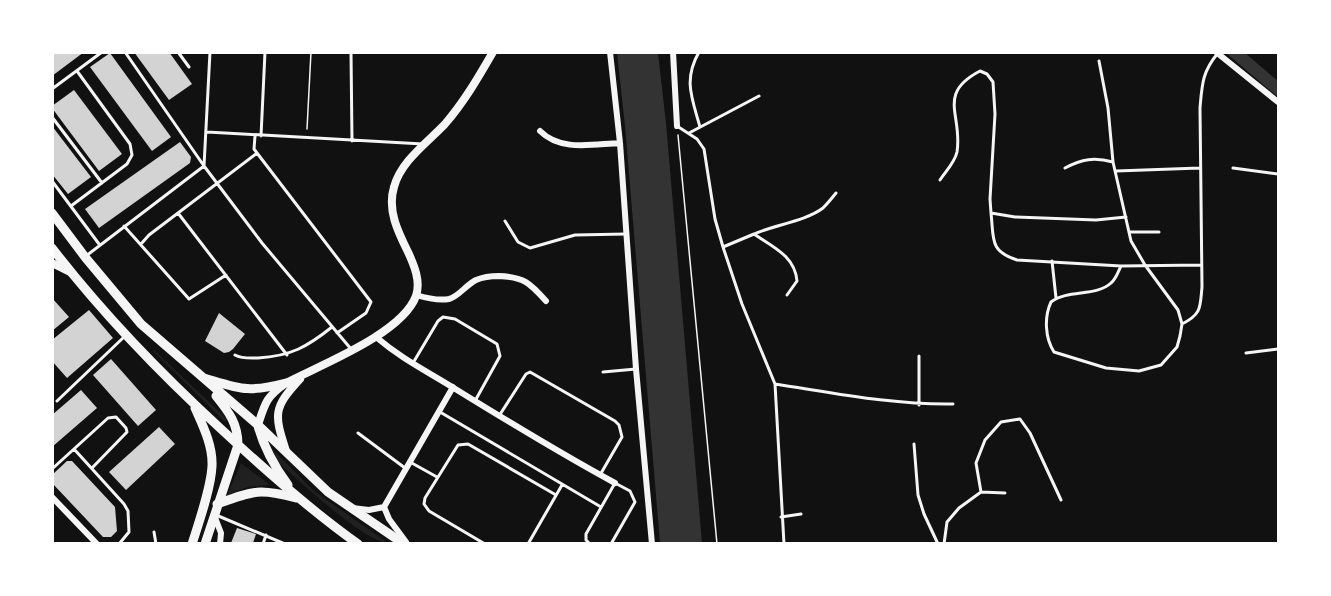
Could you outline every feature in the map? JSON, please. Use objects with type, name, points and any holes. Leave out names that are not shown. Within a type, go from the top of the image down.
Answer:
[{"type":"main road","points":[[52,213],[141,324],[258,425],[328,492],[405,543]]},
{"type":"main road","points":[[52,248],[126,336],[193,403],[298,499],[358,543]]},
{"type":"main road","points":[[199,376],[242,390],[258,390],[286,383]]},
{"type":"main road","points":[[199,376],[234,419],[238,432],[238,445],[205,543]]},
{"type":"main road","points":[[192,543],[202,513],[212,466],[207,435],[193,403]]},
{"type":"main road","points":[[258,425],[263,444],[274,465],[298,499]]},
{"type":"main road","points":[[218,504],[250,492],[272,492],[298,499]]},
{"type":"street","points":[[258,425],[266,400],[286,383],[376,337],[402,314],[416,295],[418,279],[416,272],[392,214],[394,186],[403,169],[445,124],[471,90],[493,52]]},
{"type":"street","points":[[610,52],[620,142],[636,369],[652,543]]},
{"type":"street","points":[[673,52],[677,126]]},
{"type":"street","points":[[1217,53],[1278,102]]},
{"type":"street","points":[[540,131],[557,143],[571,145],[620,142]]},
{"type":"street","points":[[52,263],[72,273]]},
{"type":"street","points":[[416,295],[432,299],[450,298],[475,281],[488,276],[518,277],[532,285],[546,301]]},
{"type":"street","points":[[376,337],[397,355],[615,483]]},
{"type":"street","points":[[287,453],[278,426],[278,411],[283,397],[305,373]]},
{"type":"street","points":[[349,507],[369,510],[384,507],[453,387]]},
{"type":"street","points":[[52,497],[97,543]]},
{"type":"street","points":[[384,507],[405,543]]},
{"type":"street","points":[[214,515],[221,533],[220,543]]},
{"type":"lane","points":[[52,89],[102,52]]},
{"type":"lane","points":[[125,52],[204,166],[262,243],[352,351]]},
{"type":"lane","points":[[178,52],[189,67]]},
{"type":"lane","points":[[85,257],[99,244],[204,166],[210,52]]},
{"type":"lane","points":[[261,136],[265,52]]},
{"type":"lane","points":[[351,52],[352,141]]},
{"type":"lane","points":[[699,52],[689,73],[691,93],[700,127]]},
{"type":"lane","points":[[1182,324],[1196,316],[1200,309],[1202,287],[1200,168],[1202,84],[1207,66],[1217,53]]},
{"type":"lane","points":[[1100,61],[1108,108],[1113,162],[1131,241],[1145,265],[1178,310],[1182,324],[1177,347],[1161,365],[1139,371],[1106,368],[1054,352],[1046,337],[1049,306],[1056,298],[1103,288],[1112,282],[1121,266]]},
{"type":"lane","points":[[71,206],[128,164],[132,149],[77,71]]},
{"type":"lane","points":[[940,180],[957,154],[954,98],[966,78],[980,71],[987,74],[993,82],[995,114],[990,198],[994,240],[998,252],[1017,260],[1121,266],[1201,265]]},
{"type":"lane","points":[[689,133],[759,96]]},
{"type":"lane","points":[[52,117],[102,183]]},
{"type":"lane","points":[[677,126],[697,139],[704,149],[715,219],[723,247],[742,304],[775,384],[784,543]]},
{"type":"lane","points":[[207,132],[425,144]]},
{"type":"lane","points":[[255,136],[254,149],[371,302],[366,312],[337,333]]},
{"type":"lane","points":[[141,244],[149,235],[257,153]]},
{"type":"lane","points":[[1065,168],[1081,160],[1099,158],[1113,162]]},
{"type":"lane","points":[[1116,171],[1200,168]]},
{"type":"lane","points":[[1233,168],[1278,174]]},
{"type":"lane","points":[[52,181],[99,244]]},
{"type":"lane","points":[[723,247],[821,209],[836,194]]},
{"type":"lane","points":[[178,213],[287,355]]},
{"type":"lane","points":[[991,213],[1015,217],[1096,220],[1126,217]]},
{"type":"lane","points":[[505,221],[518,242],[530,248],[575,235],[627,234]]},
{"type":"lane","points":[[124,226],[189,299],[226,275]]},
{"type":"lane","points":[[1130,232],[1159,232]]},
{"type":"lane","points":[[754,234],[786,255],[796,270],[797,280],[787,296]]},
{"type":"lane","points":[[1052,261],[1056,298]]},
{"type":"lane","points":[[412,364],[440,318],[455,319],[497,344],[500,350],[500,358],[475,401]]},
{"type":"lane","points":[[235,356],[244,358],[287,355],[332,327]]},
{"type":"lane","points":[[57,400],[126,336]]},
{"type":"lane","points":[[1246,353],[1278,349]]},
{"type":"lane","points":[[919,356],[919,405]]},
{"type":"lane","points":[[603,372],[636,369]]},
{"type":"lane","points":[[499,416],[526,374],[530,372],[615,420],[622,437],[600,475]]},
{"type":"lane","points":[[775,384],[919,405],[952,404]]},
{"type":"lane","points":[[439,412],[601,507]]},
{"type":"lane","points":[[52,469],[112,416],[116,417],[126,428],[126,436],[92,468]]},
{"type":"lane","points":[[981,492],[976,463],[985,440],[1001,422],[1020,419],[1030,433],[1061,500]]},
{"type":"lane","points":[[358,433],[408,465],[438,477]]},
{"type":"lane","points":[[485,543],[426,509],[424,501],[455,448],[461,443],[468,444],[556,495]]},
{"type":"lane","points":[[914,444],[918,495],[938,543]]},
{"type":"lane","points":[[74,449],[128,511],[129,532],[119,543]]},
{"type":"lane","points":[[590,543],[586,540],[586,534],[615,483],[630,491],[635,500],[611,543]]},
{"type":"lane","points":[[528,543],[562,485]]},
{"type":"lane","points":[[944,543],[947,522],[959,508],[981,492],[1005,493]]},
{"type":"lane","points":[[781,518],[801,514]]},
{"type":"lane","points":[[214,515],[285,543]]},
{"type":"lane","points":[[154,532],[156,543]]},
{"type":"lane","points":[[263,543],[266,535]]},
{"type":"path","points":[[306,138],[311,52]]},
{"type":"path","points":[[677,126],[717,543]]},
{"type":"shaded area","points":[[617,53],[658,53],[702,543],[660,543]]},
{"type":"shaded area","points":[[1226,53],[1245,53],[1278,81],[1278,97]]},
{"type":"shaded area","points":[[153,351],[227,419],[225,422]]},
{"type":"shaded area","points":[[271,448],[314,491],[388,543],[364,533],[332,509],[279,463],[273,456]]},
{"type":"shaded area","points":[[241,463],[270,485],[248,487],[227,495]]},
{"type":"building","points":[[52,52],[84,52],[52,76]]},
{"type":"building","points":[[134,52],[169,52],[192,84],[169,100]]},
{"type":"building","points":[[110,53],[171,137],[152,151],[90,67]]},
{"type":"building","points":[[74,90],[122,154],[99,171],[52,108]]},
{"type":"building","points":[[52,126],[91,177],[68,194],[52,174]]},
{"type":"building","points":[[180,142],[191,157],[190,163],[99,228],[85,209]]},
{"type":"building","points":[[52,298],[69,317],[52,331]]},
{"type":"building","points":[[89,310],[113,338],[67,378],[52,361],[52,340]]},
{"type":"building","points":[[219,313],[245,334],[233,349],[224,353],[205,341]]},
{"type":"building","points":[[111,359],[156,410],[138,426],[93,375]]},
{"type":"building","points":[[81,390],[97,408],[52,447],[52,415]]},
{"type":"building","points":[[159,427],[175,444],[126,490],[109,472]]},
{"type":"building","points":[[67,461],[72,461],[115,507],[117,531],[111,537],[103,537],[53,484],[52,475]]},
{"type":"building","points":[[237,528],[256,534],[253,543],[231,543]]}]
